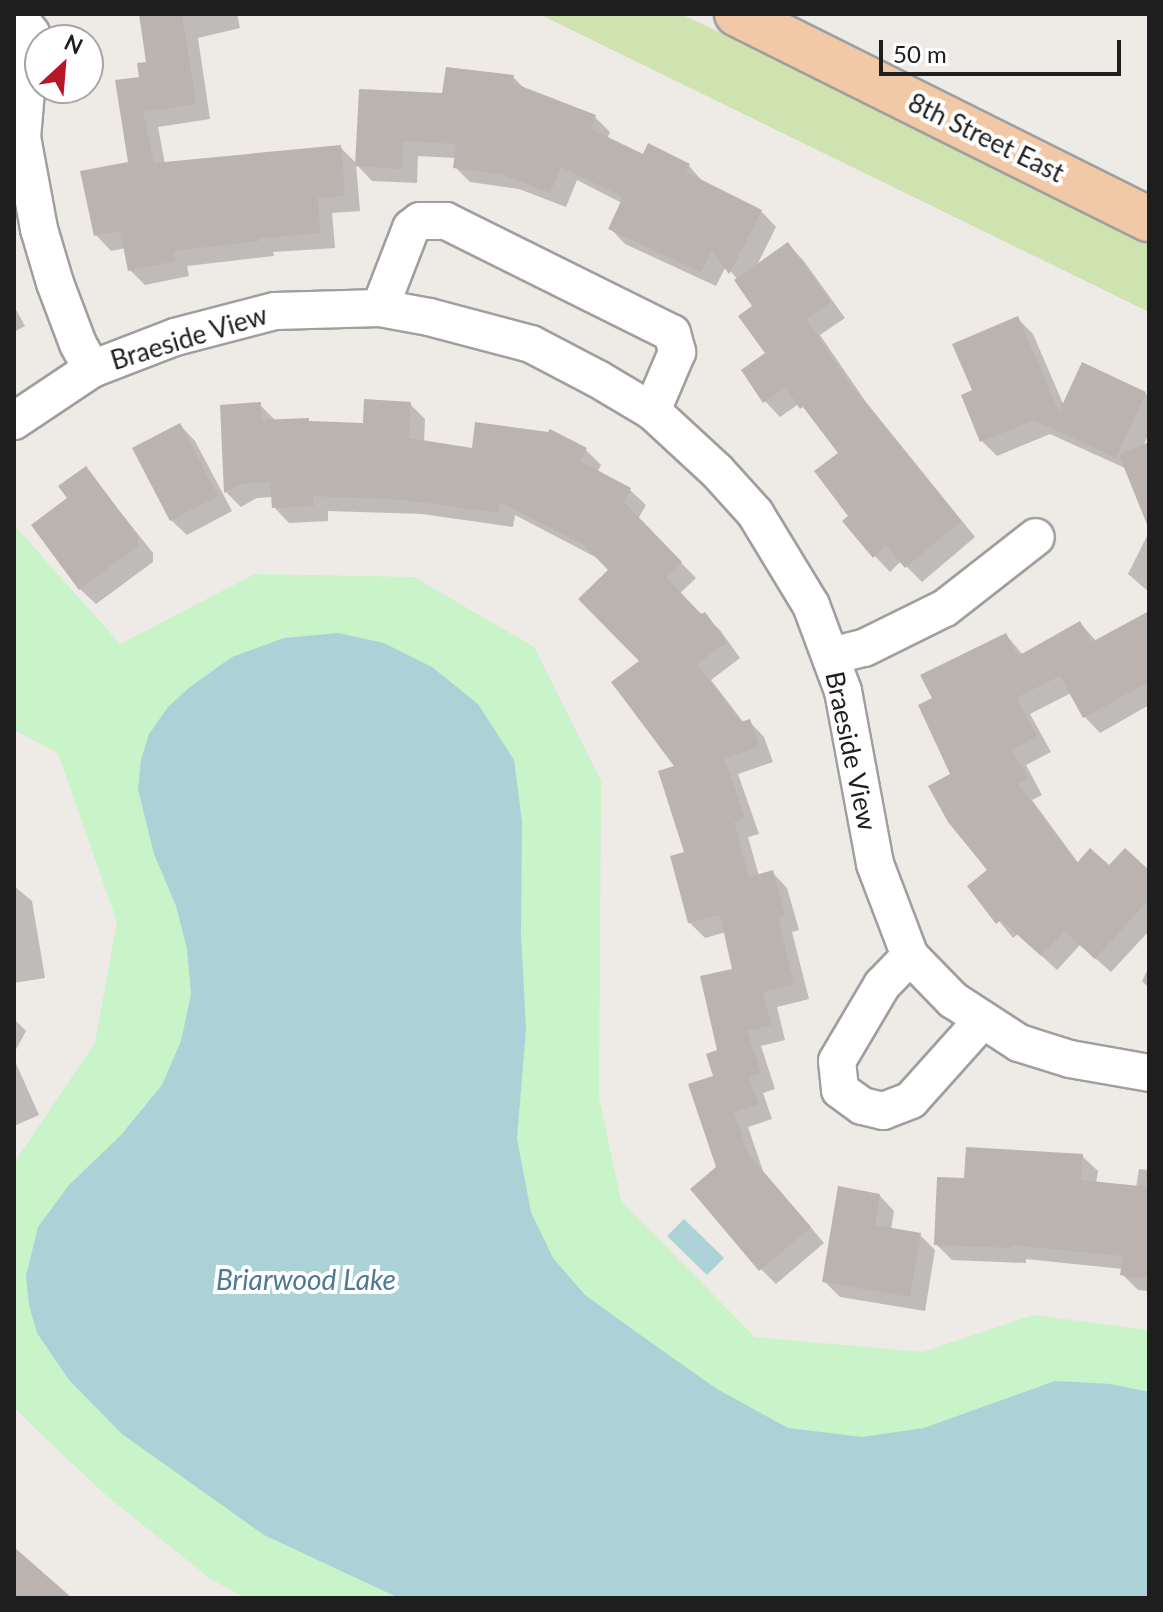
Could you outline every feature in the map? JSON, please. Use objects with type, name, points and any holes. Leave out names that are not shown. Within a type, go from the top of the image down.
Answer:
[{"type":"main road","name":"8th Street East","points":[[737,14],[1149,219]]},
{"type":"street","points":[[16,14],[31,33],[22,137],[36,214],[55,283],[78,344],[92,369]]},
{"type":"street","points":[[380,308],[411,228],[420,221],[446,221],[672,333],[677,352],[652,411]]},
{"type":"street","name":"Braeside View","points":[[14,421],[92,369],[175,337],[275,311],[380,308],[469,326],[531,344],[652,411],[717,471],[755,513],[811,605],[843,691],[875,864],[910,956],[953,1000],[1019,1043],[1070,1059],[1149,1073]]},
{"type":"street","points":[[831,656],[864,648],[945,608],[1036,537]]},
{"type":"street","points":[[910,956],[882,985],[837,1061],[840,1090],[862,1106],[883,1111],[911,1100],[982,1021]]},
{"type":"green space","points":[[539,14],[681,14],[1149,238],[1149,312]]},
{"type":"green space","name":"Briarwood Lake","points":[[14,525],[120,644],[255,574],[414,577],[534,647],[601,781],[599,1097],[621,1201],[755,1337],[923,1352],[1033,1315],[1149,1330],[1149,1598],[247,1598],[212,1580],[108,1497],[41,1434],[14,1407],[14,1163],[95,1043],[117,922],[58,753],[14,730]]},
{"type":"water","name":"Briarwood Lake","points":[[338,633],[384,643],[432,667],[478,704],[514,760],[522,821],[521,934],[526,1029],[517,1139],[531,1212],[553,1258],[585,1295],[717,1389],[788,1428],[862,1437],[924,1428],[1055,1381],[1111,1384],[1149,1392],[1149,1598],[399,1598],[264,1535],[122,1434],[69,1380],[37,1333],[29,1305],[26,1276],[38,1227],[69,1185],[121,1135],[162,1085],[181,1041],[191,995],[187,949],[176,906],[154,854],[138,789],[141,760],[149,734],[168,707],[232,657],[284,638]]},
{"type":"water","points":[[684,1219],[724,1258],[707,1275],[667,1236]]},
{"type":"building","points":[[139,14],[182,14],[196,104],[143,112],[154,163],[341,145],[345,196],[318,198],[320,233],[259,238],[259,241],[173,251],[175,261],[128,271],[120,231],[94,236],[80,171],[128,162],[115,80],[139,77],[137,63],[146,62]]},
{"type":"building","points":[[446,67],[514,75],[513,83],[596,115],[591,129],[643,154],[648,143],[690,164],[686,172],[762,210],[729,274],[712,250],[701,272],[608,229],[623,197],[561,167],[550,193],[501,174],[453,168],[456,144],[403,141],[402,169],[355,166],[359,89],[442,93]]},
{"type":"building","points":[[788,242],[831,302],[806,319],[851,385],[961,521],[905,568],[886,546],[873,558],[842,521],[848,516],[814,471],[838,453],[803,407],[800,409],[786,387],[763,403],[741,370],[765,353],[738,316],[752,306],[734,280]]},
{"type":"building","points":[[1018,316],[1059,412],[1082,362],[1146,392],[1116,458],[1034,420],[980,442],[961,395],[972,390],[952,344]]},
{"type":"building","points":[[364,399],[411,402],[409,438],[472,448],[475,422],[548,432],[550,429],[587,448],[580,461],[631,488],[624,502],[682,562],[666,577],[701,614],[705,612],[727,642],[697,664],[741,722],[750,719],[759,747],[724,758],[745,818],[734,822],[749,877],[773,870],[785,915],[778,917],[794,984],[763,992],[771,1025],[747,1031],[761,1073],[749,1077],[758,1104],[734,1112],[748,1154],[811,1227],[759,1271],[690,1189],[716,1167],[688,1084],[713,1076],[706,1054],[717,1050],[700,976],[732,969],[720,915],[688,923],[670,856],[684,852],[658,771],[674,766],[611,682],[639,661],[578,599],[608,570],[584,545],[500,502],[499,513],[405,500],[313,496],[314,506],[272,508],[270,482],[241,484],[224,493],[220,405],[261,402],[261,420],[309,418],[309,421],[363,423]]},
{"type":"building","points":[[180,423],[218,496],[170,521],[132,448]]},
{"type":"building","points":[[1149,442],[1149,527],[1148,527],[1119,455]]},
{"type":"building","points":[[86,466],[138,536],[138,546],[79,590],[31,525],[67,498],[58,486]]},
{"type":"building","points":[[1149,611],[1149,682],[1083,718],[1060,676],[1016,698],[1037,736],[1012,750],[1028,779],[1018,784],[1077,863],[1090,848],[1109,865],[1125,848],[1149,870],[1149,899],[1095,959],[1064,931],[1041,956],[1001,920],[996,924],[967,886],[987,870],[948,822],[928,786],[950,774],[918,705],[932,698],[920,675],[1006,633],[1018,656],[1080,621],[1092,642]]},
{"type":"building","points":[[966,1147],[1083,1154],[1081,1180],[1149,1187],[1149,1279],[1120,1275],[1123,1256],[1011,1245],[1011,1248],[934,1245],[937,1177],[964,1178]]},
{"type":"building","points":[[838,1186],[880,1194],[875,1225],[921,1233],[910,1297],[822,1282]]},
{"type":"building","points":[[14,1547],[72,1598],[14,1598]]}]
